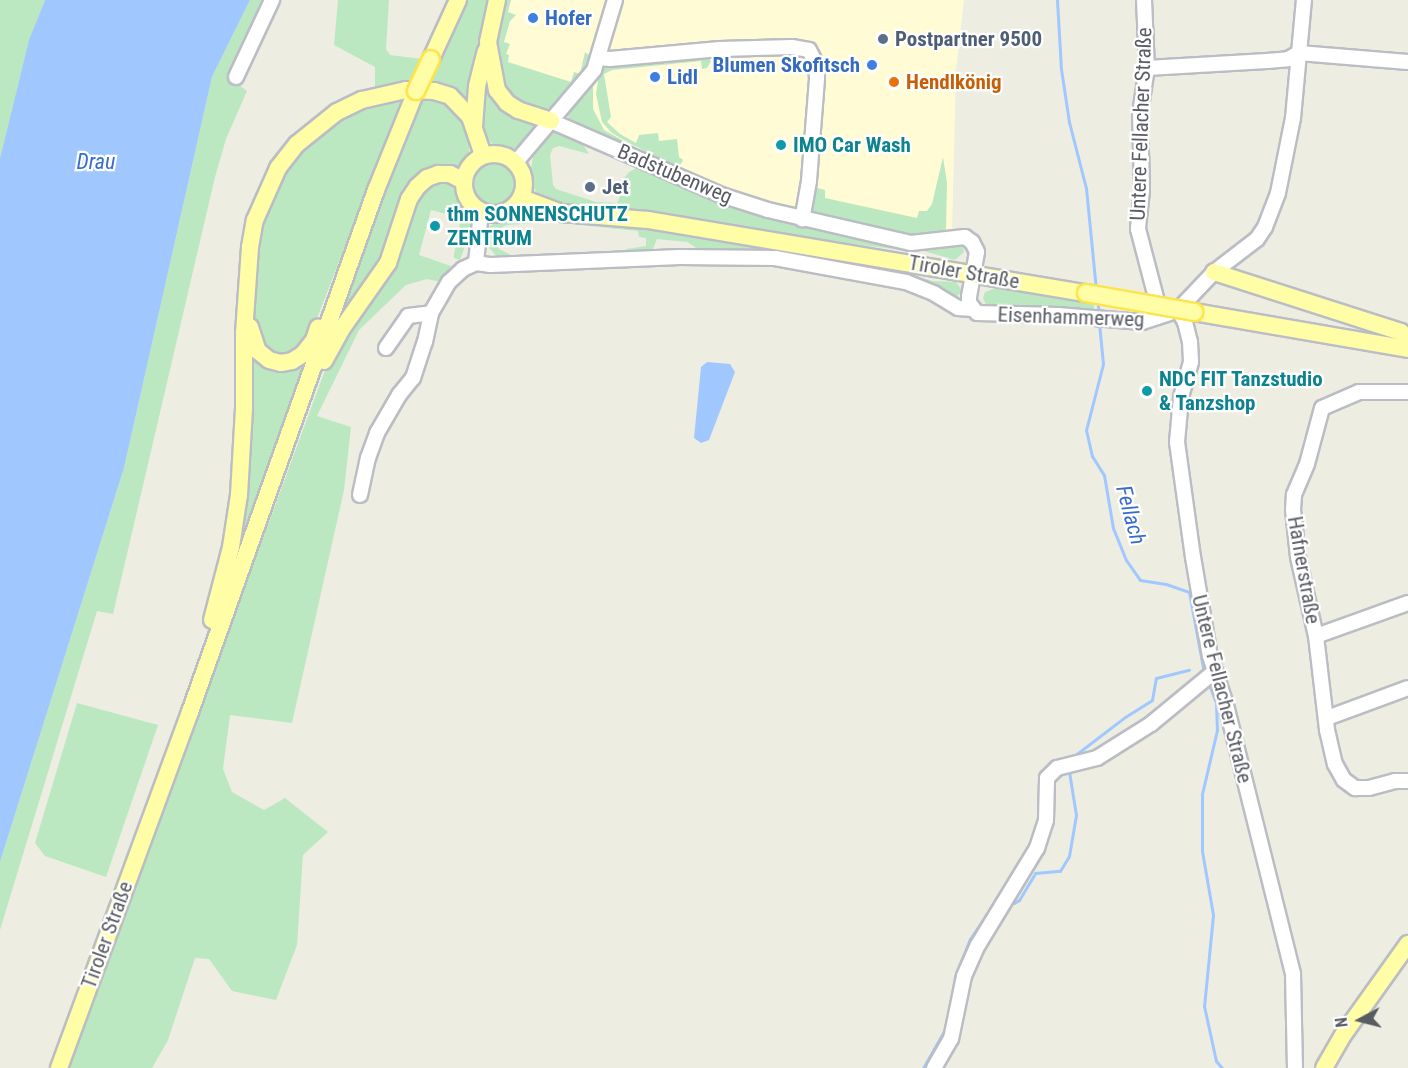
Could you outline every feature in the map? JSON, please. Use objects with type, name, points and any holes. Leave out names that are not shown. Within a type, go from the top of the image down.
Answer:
[{"type":"main road","name":"Tiroler Straße","points":[[59,1068],[400,129],[458,0]]},
{"type":"main road","points":[[474,127],[477,87],[497,0]]},
{"type":"main road","points":[[488,42],[497,90],[507,103],[518,111],[551,121]]},
{"type":"main road","points":[[190,712],[187,697],[219,596],[239,495],[250,247],[265,193],[278,168],[315,126],[337,112],[362,100],[390,92],[420,89],[434,90],[450,96],[470,117],[483,155]]},
{"type":"main road","points":[[496,153],[516,162],[524,178],[522,198],[508,211],[494,214],[481,212],[467,197],[464,181],[469,166],[483,155],[496,153]]},
{"type":"main road","points":[[297,415],[313,394],[325,361],[341,330],[388,263],[409,199],[417,187],[427,178],[438,174],[450,174],[464,181]]},
{"type":"main road","name":"Tiroler Straße","points":[[522,198],[562,213],[648,220],[975,274],[1408,350]]},
{"type":"main road","points":[[1214,272],[1401,332],[1408,339]]},
{"type":"main road","points":[[247,299],[253,342],[258,351],[269,360],[281,363],[303,354],[314,340],[325,310],[343,286]]},
{"type":"main road","points":[[1324,1068],[1343,1035],[1408,944]]},
{"type":"street","points":[[236,77],[272,0]]},
{"type":"street","points":[[516,162],[594,70],[615,0]]},
{"type":"street","name":"Untere Fellacher Straße","points":[[1144,0],[1147,68],[1140,113],[1142,190],[1138,229],[1161,318]]},
{"type":"street","name":"Eisenhammerweg","points":[[975,274],[969,297],[972,309],[977,313],[1093,317],[1131,323],[1186,311],[1214,272],[1257,239],[1265,227],[1278,193],[1293,118],[1304,0]]},
{"type":"street","points":[[598,58],[610,60],[720,49],[792,47],[809,50],[816,64],[816,78],[809,181],[801,219]]},
{"type":"street","points":[[1147,68],[1278,60],[1288,59],[1299,53],[1408,62]]},
{"type":"street","name":"Badstubenweg","points":[[551,121],[721,195],[801,219],[911,243],[965,237],[972,242],[977,252],[975,274]]},
{"type":"street","points":[[476,263],[481,212]]},
{"type":"street","points":[[360,495],[368,458],[378,434],[399,395],[413,378],[425,342],[431,313],[449,282],[462,269],[476,263],[490,265],[680,256],[775,258],[906,282],[935,294],[957,308],[972,309]]},
{"type":"street","name":"Untere Fellacher Straße","points":[[1186,311],[1185,322],[1191,362],[1181,398],[1177,442],[1209,677],[1293,974],[1294,1068]]},
{"type":"street","points":[[386,348],[408,316],[431,313]]},
{"type":"street","name":"Hafnerstraße","points":[[1408,392],[1359,392],[1322,408],[1307,464],[1294,495],[1293,510],[1298,557],[1316,636],[1334,758],[1349,784],[1361,789],[1408,781]]},
{"type":"street","points":[[1316,636],[1408,603]]},
{"type":"street","points":[[934,1068],[951,1039],[964,976],[978,945],[1037,848],[1046,820],[1047,777],[1057,768],[1097,758],[1151,724],[1209,677]]},
{"type":"street","points":[[1327,718],[1408,688]]},
{"type":"shaded area","points":[[503,0],[964,0],[956,71],[952,232],[916,239],[755,202],[571,127],[506,81],[497,49]]},
{"type":"green space","points":[[0,0],[45,0],[29,41],[0,158]]},
{"type":"green space","points":[[250,0],[269,0],[231,79],[247,91],[226,139],[215,177],[113,614],[97,611],[0,930],[0,862],[124,468],[212,77]]},
{"type":"green space","points":[[338,0],[389,0],[386,49],[390,55],[422,59],[410,84],[375,88],[375,67],[334,45]]},
{"type":"green space","points":[[465,0],[494,0],[472,111],[427,84]]},
{"type":"green space","points":[[501,0],[511,0],[508,12],[516,15],[510,21],[504,42],[510,44],[506,54],[509,55],[508,62],[571,82],[574,72],[580,74],[585,52],[590,56],[586,72],[554,107],[535,112],[504,94],[494,47]]},
{"type":"green space","points":[[707,55],[711,61],[707,68],[702,69],[701,61],[612,70],[604,74],[611,117],[607,122],[620,134],[636,143],[639,135],[658,133],[659,141],[677,139],[679,157],[683,160],[680,166],[675,166],[631,144],[612,133],[602,122],[596,94],[599,75],[603,68],[689,60]]},
{"type":"green space","points":[[487,58],[494,90],[544,121],[519,146],[509,150],[494,147],[484,133],[480,101]]},
{"type":"green space","points":[[593,81],[593,109],[604,130],[668,165],[570,125],[567,111]]},
{"type":"green space","points":[[422,95],[445,101],[455,109],[469,131],[469,157],[460,173],[426,174],[388,253],[342,315],[339,312],[390,170]]},
{"type":"green space","points":[[403,97],[309,339],[291,355],[271,354],[254,334],[254,269],[262,222],[277,182],[299,151],[353,110]]},
{"type":"green space","points":[[558,132],[575,136],[574,140],[580,140],[589,154],[559,146],[553,148],[550,155],[553,185],[556,189],[596,202],[617,203],[620,196],[627,196],[628,185],[621,182],[629,172],[641,166],[829,230],[833,234],[901,250],[570,208],[540,198],[529,180],[533,157],[547,135]]},
{"type":"green space","points":[[943,157],[947,183],[946,231],[934,236],[915,236],[815,217],[808,212],[814,187],[825,190],[825,198],[917,218],[919,211],[927,211],[932,204]]},
{"type":"green space","points":[[494,160],[511,167],[518,184],[511,201],[494,208],[477,201],[470,184],[477,167]]},
{"type":"green space","points":[[452,181],[469,210],[471,222],[460,260],[454,258],[454,254],[461,218],[431,210],[419,255],[451,266],[441,282],[427,279],[406,285],[359,330],[317,416],[351,427],[344,490],[292,723],[230,715],[223,769],[232,792],[264,810],[285,798],[328,832],[303,855],[297,945],[276,1000],[232,991],[209,959],[195,958],[168,1040],[152,1068],[68,1068],[328,362],[413,198],[427,183]]},
{"type":"green space","points":[[520,213],[640,224],[887,267],[932,281],[956,282],[961,293],[953,299],[780,253],[698,249],[687,242],[657,239],[653,249],[626,253],[626,249],[646,246],[646,238],[639,237],[638,231],[551,222],[507,225],[498,229],[495,238],[499,249],[511,255],[552,255],[498,258],[485,243],[489,227],[499,220]]},
{"type":"green space","points":[[953,243],[963,248],[964,252],[955,260],[914,248]]},
{"type":"green space","points":[[1001,286],[1094,302],[1094,311],[987,307],[983,298],[985,292]]},
{"type":"green space","points":[[248,350],[306,361],[237,563]]},
{"type":"green space","points":[[77,703],[158,725],[106,877],[45,856],[35,843]]},
{"type":"water","name":"Drau","points":[[45,0],[250,0],[212,77],[124,468],[0,862],[0,158],[29,40]]},
{"type":"water","points":[[707,362],[730,364],[735,372],[709,440],[701,443],[694,438],[701,367]]},
{"type":"waterway","name":"Fellach","points":[[1057,0],[1061,69],[1069,122],[1086,188],[1096,290]]},
{"type":"waterway","name":"Fellach","points":[[1097,299],[1099,314]]},
{"type":"waterway","name":"Fellach","points":[[1099,323],[1103,364],[1086,430],[1092,456],[1104,475],[1113,528],[1126,560],[1140,580],[1166,584],[1189,592],[1204,673]]},
{"type":"waterway","points":[[1070,759],[1125,717],[1152,700],[1156,678],[1189,670]]},
{"type":"waterway","name":"Fellach","points":[[1208,682],[1216,703],[1217,730],[1202,794],[1202,851],[1213,915],[1204,1006],[1216,1061],[1222,1068]]},
{"type":"waterway","points":[[1014,903],[1019,900],[1035,873],[1060,871],[1069,856],[1076,815],[1069,772]]},
{"type":"waterway","points":[[923,1068],[947,1026],[955,976],[970,939],[986,915],[992,911]]},
{"type":"place","name":"Hofer","points":[[533,18]]},
{"type":"place","name":"Postpartner 9500","points":[[883,39]]},
{"type":"place","name":"Blumen Skofitsch","points":[[872,65]]},
{"type":"place","name":"Lidl","points":[[655,77]]},
{"type":"place","name":"Hendlkönig","points":[[894,82]]},
{"type":"place","name":"IMO Car Wash","points":[[781,145]]},
{"type":"place","name":"Jet","points":[[590,187]]},
{"type":"place","name":"thm SONNENSCHUTZ ZENTRUM","points":[[435,226]]},
{"type":"place","name":"NDC FIT Tanzstudio & Tanzshop","points":[[1147,391]]}]
